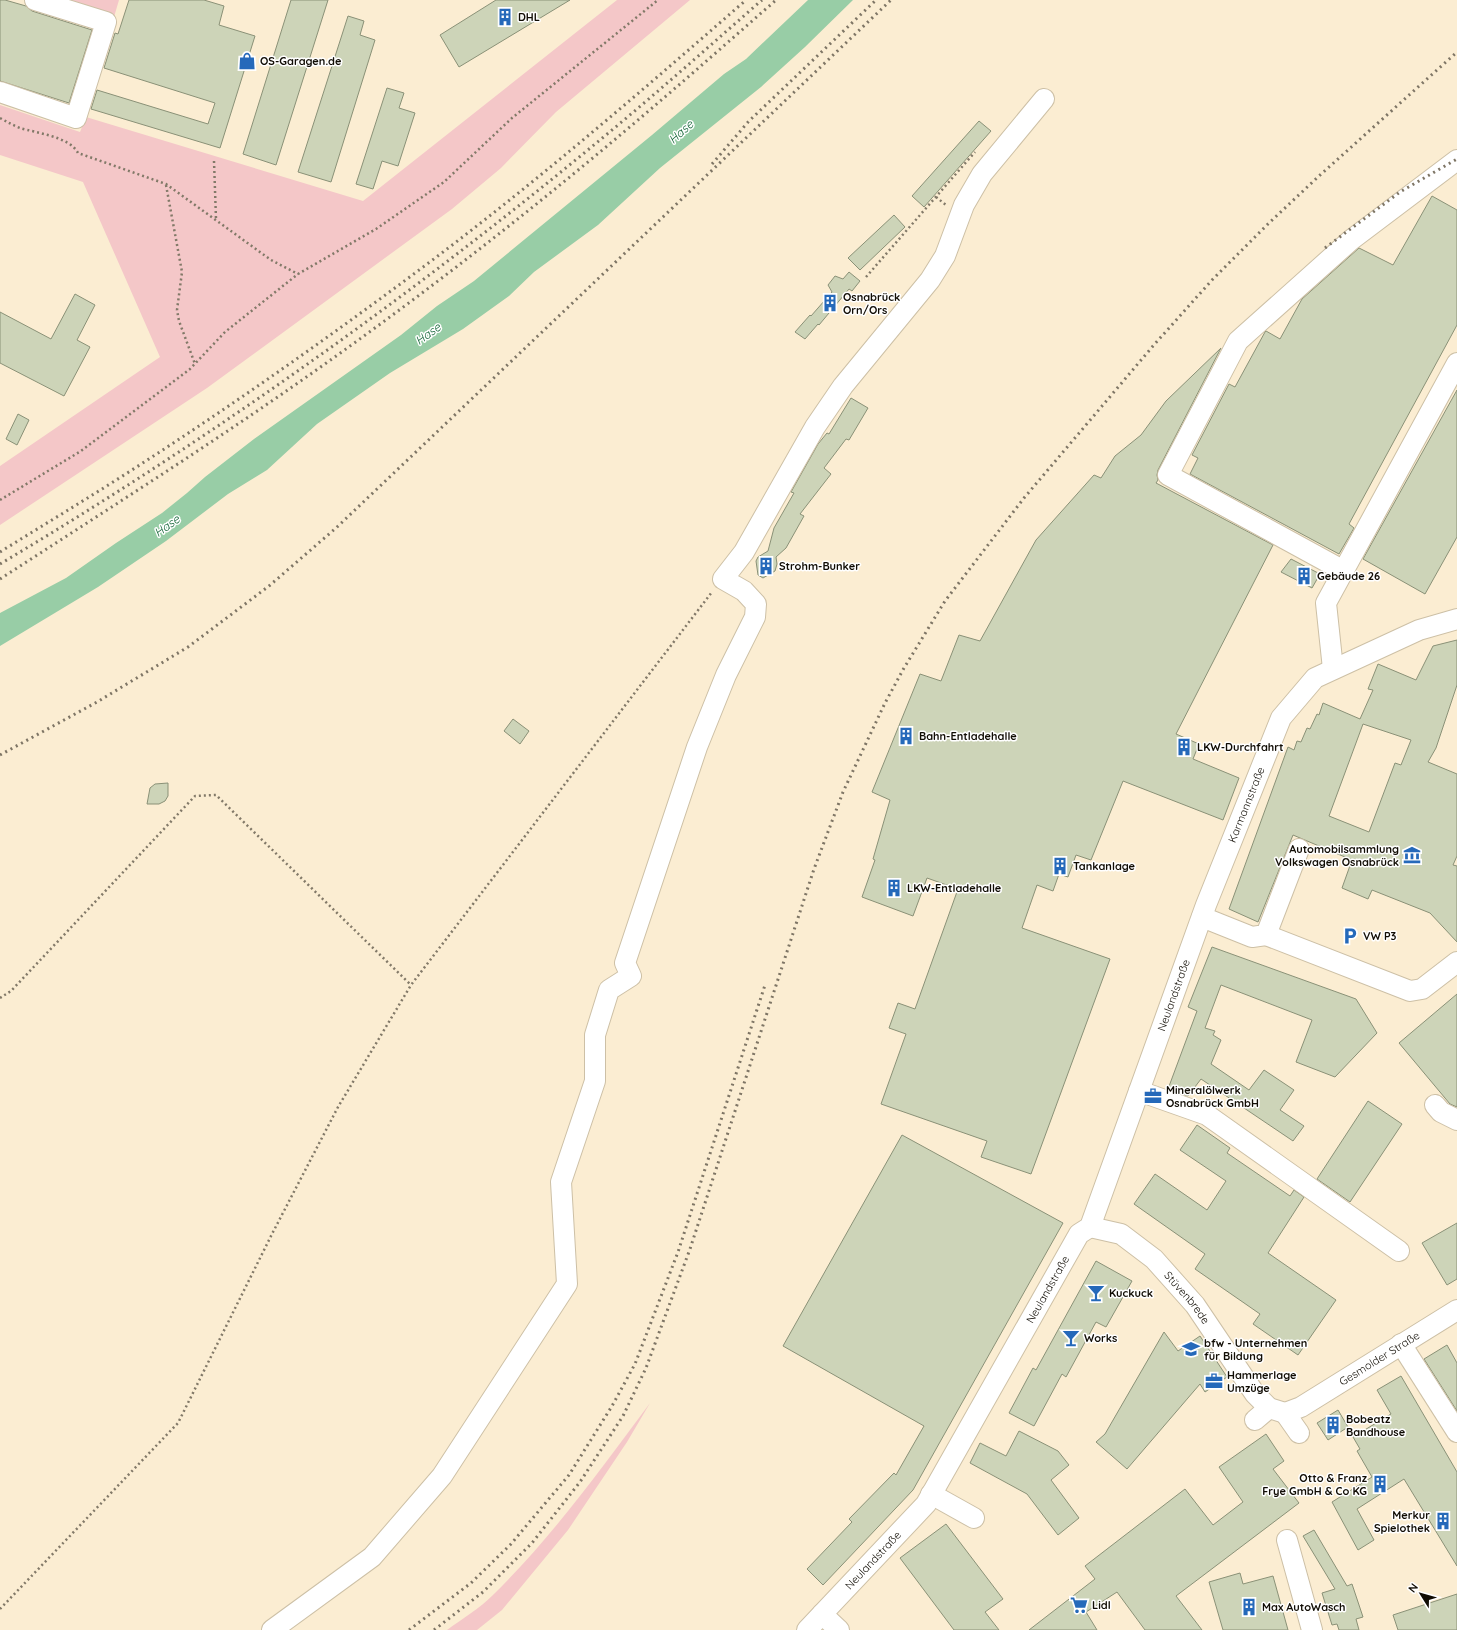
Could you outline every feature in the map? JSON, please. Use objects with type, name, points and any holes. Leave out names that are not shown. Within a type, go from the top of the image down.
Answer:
[{"type":"street","points":[[0,92],[76,118],[106,22],[35,0]]},
{"type":"street","points":[[272,1630],[372,1557],[442,1476],[567,1284],[561,1182],[595,1081],[595,1035],[609,990],[631,976],[625,963],[697,747],[726,675],[755,618],[756,604],[744,591],[723,579],[744,552],[815,427],[835,398],[930,280],[945,256],[964,205],[982,174],[1044,99]]},
{"type":"street","points":[[1344,570],[1168,475],[1238,340],[1351,240],[1457,160]]},
{"type":"street","points":[[1333,669],[1326,603],[1457,363]]},
{"type":"street","name":"Karmannstraße","points":[[1204,911],[1281,718],[1316,678],[1420,630],[1457,619]]},
{"type":"street","points":[[1266,935],[1299,849]]},
{"type":"street","points":[[1204,911],[1252,937],[1266,935],[1410,991],[1422,989],[1457,962]]},
{"type":"street","name":"Neulandstraße","points":[[807,1630],[926,1504],[1079,1234],[1090,1228],[1204,911]]},
{"type":"street","points":[[1140,1091],[1207,1115],[1398,1251]]},
{"type":"street","points":[[1435,1105],[1441,1112],[1457,1120]]},
{"type":"street","name":"Stüvenbrede","points":[[1090,1228],[1121,1234],[1154,1259],[1195,1305],[1255,1394],[1299,1433]]},
{"type":"street","name":"Gesmolder Straße","points":[[1277,1412],[1400,1344],[1457,1310]]},
{"type":"street","points":[[1400,1344],[1457,1432]]},
{"type":"street","points":[[931,1494],[974,1518]]},
{"type":"street","points":[[1287,1540],[1312,1630]]},
{"type":"street","points":[[822,1614],[839,1630]]},
{"type":"path","points":[[0,500],[81,451],[190,369],[226,332],[298,274],[376,230],[444,182],[512,118],[658,0]]},
{"type":"path","points":[[0,118],[18,127],[62,140],[75,148],[78,153],[166,184],[271,260],[298,274]]},
{"type":"path","points":[[866,277],[977,150]]},
{"type":"path","points":[[214,162],[216,220]]},
{"type":"path","points":[[166,184],[182,272],[177,310],[179,321],[195,364]]},
{"type":"path","points":[[0,1609],[178,1423],[272,1234],[338,1107],[411,985],[591,751],[700,605],[723,579]]},
{"type":"path","points":[[0,998],[11,991],[195,796],[216,795],[411,985]]},
{"type":"shaded area","points":[[59,0],[119,0],[114,17]]},
{"type":"shaded area","points":[[617,0],[690,0],[556,112],[501,168],[452,209],[207,388],[0,525],[0,466],[160,357],[83,182],[0,155],[0,105],[80,132],[86,117],[363,201]]},
{"type":"shaded area","points":[[650,1403],[627,1442],[568,1530],[502,1610],[477,1630],[447,1630],[488,1600],[536,1550],[613,1453]]},
{"type":"water","name":"Hase","points":[[808,0],[853,0],[761,87],[660,168],[598,225],[534,272],[509,296],[463,329],[390,373],[317,424],[267,470],[228,494],[166,541],[98,587],[0,646],[0,613],[66,578],[162,513],[254,439],[401,335],[437,306],[474,281],[724,74],[746,59]]},
{"type":"building","points":[[0,0],[26,6],[32,11],[92,30],[69,103],[0,81]]},
{"type":"building","points":[[129,0],[204,0],[224,6],[219,25],[255,36],[220,148],[91,109],[97,90],[208,124],[215,103],[104,68],[115,33],[118,34]]},
{"type":"building","points":[[291,0],[328,0],[276,165],[243,154]]},
{"type":"building","name":"DHL","points":[[496,0],[570,0],[459,67],[440,35]]},
{"type":"building","points":[[348,16],[364,21],[360,35],[375,40],[331,182],[298,172]]},
{"type":"building","points":[[387,88],[404,93],[399,108],[415,113],[398,166],[382,161],[373,189],[356,184]]},
{"type":"building","points":[[979,121],[991,131],[924,207],[912,196]]},
{"type":"building","points":[[1432,196],[1457,210],[1457,325],[1349,524],[1354,528],[1339,554],[1190,474],[1198,458],[1192,455],[1229,384],[1235,387],[1265,332],[1266,331],[1280,339],[1302,299],[1359,248],[1393,265]]},
{"type":"building","points":[[894,215],[905,227],[860,270],[848,258]]},
{"type":"building","name":"Osnabrück Orn/Ors","points":[[849,272],[860,281],[852,291],[849,289],[819,325],[818,324],[805,339],[795,332],[832,292],[828,285],[835,276],[843,279]]},
{"type":"building","points":[[75,294],[95,305],[77,340],[90,347],[64,396],[0,363],[0,312],[51,339]]},
{"type":"building","points":[[1221,348],[1158,470],[1158,480],[1156,483],[1273,545],[1176,734],[1199,744],[1193,759],[1239,778],[1223,820],[1123,781],[1091,860],[1076,855],[1068,877],[1059,874],[1053,891],[1037,885],[1022,928],[1110,959],[1031,1174],[981,1157],[987,1141],[881,1104],[906,1034],[889,1028],[898,1003],[915,1009],[958,889],[927,878],[913,916],[862,897],[875,860],[873,859],[890,800],[872,792],[920,674],[941,681],[959,635],[980,641],[1036,540],[1094,475],[1101,478],[1115,456],[1141,435],[1166,401]]},
{"type":"building","points":[[1457,390],[1457,537],[1425,594],[1363,559]]},
{"type":"building","points":[[851,398],[868,408],[849,440],[846,439],[824,468],[831,474],[800,514],[804,516],[786,548],[776,557],[777,564],[775,571],[763,578],[758,575],[756,561],[758,557],[768,551],[774,528],[794,493],[791,492],[818,444],[827,433],[829,434]]},
{"type":"building","points":[[18,414],[29,420],[17,445],[6,439]]},
{"type":"building","name":"Gebäude 26","points":[[1291,559],[1320,574],[1312,588],[1281,572]]},
{"type":"building","points":[[1457,640],[1457,685],[1436,748],[1428,762],[1457,774],[1457,856],[1453,865],[1457,866],[1457,942],[1430,913],[1372,890],[1368,899],[1342,888],[1352,860],[1293,835],[1258,922],[1229,909],[1288,747],[1294,750],[1297,741],[1301,742],[1307,728],[1310,729],[1317,714],[1319,715],[1323,703],[1360,719],[1373,690],[1368,689],[1378,664],[1416,680],[1433,646]],"holes":[[[1363,724],[1411,740],[1401,765],[1395,763],[1369,832],[1329,816]]]},
{"type":"building","points":[[513,719],[529,731],[520,744],[504,731]]},
{"type":"building","points":[[168,783],[168,796],[165,801],[159,804],[147,804],[150,788],[155,784]]},
{"type":"building","points":[[1212,947],[1356,999],[1377,1033],[1335,1077],[1296,1062],[1312,1020],[1221,985],[1205,1028],[1215,1031],[1213,1035],[1221,1040],[1211,1064],[1249,1090],[1264,1070],[1294,1090],[1280,1110],[1304,1126],[1293,1141],[1201,1079],[1188,1096],[1168,1089],[1197,1011],[1188,1007]]},
{"type":"building","points":[[1457,994],[1457,1107],[1450,1104],[1399,1043]]},
{"type":"building","points":[[1368,1101],[1402,1124],[1350,1202],[1317,1179]]},
{"type":"building","points":[[1197,1125],[1230,1148],[1227,1153],[1290,1196],[1294,1190],[1304,1197],[1268,1253],[1336,1300],[1298,1355],[1253,1324],[1260,1314],[1195,1269],[1205,1254],[1134,1204],[1155,1174],[1207,1210],[1226,1181],[1180,1150]]},
{"type":"building","points":[[902,1135],[1063,1223],[913,1490],[823,1585],[807,1569],[852,1522],[849,1519],[894,1473],[896,1475],[924,1426],[783,1346]]},
{"type":"building","points":[[1457,1223],[1457,1279],[1447,1285],[1422,1243]]},
{"type":"building","points":[[1096,1261],[1132,1281],[1106,1327],[1096,1322],[1066,1377],[1062,1374],[1034,1426],[1009,1413],[1033,1368],[1036,1370]]},
{"type":"building","points":[[1164,1332],[1178,1351],[1200,1336],[1227,1377],[1205,1392],[1200,1384],[1127,1469],[1096,1442],[1105,1434]]},
{"type":"building","points":[[1447,1345],[1457,1363],[1457,1411],[1424,1359]]},
{"type":"building","points":[[1401,1376],[1457,1472],[1457,1566],[1404,1479],[1357,1509],[1374,1540],[1358,1550],[1332,1502],[1372,1477],[1357,1451],[1360,1449],[1353,1437],[1391,1414],[1377,1390]]},
{"type":"building","name":"Bobeatz Bandhouse","points":[[1338,1410],[1348,1427],[1328,1440],[1317,1423]]},
{"type":"building","points":[[1019,1431],[1058,1451],[1069,1465],[1051,1480],[1079,1518],[1058,1535],[1027,1494],[970,1463],[980,1443],[1006,1456]]},
{"type":"building","points":[[1266,1434],[1284,1461],[1273,1469],[1299,1503],[1176,1596],[1202,1630],[1145,1630],[1117,1592],[1086,1612],[1097,1630],[1029,1630],[1095,1579],[1085,1566],[1185,1489],[1213,1525],[1243,1502],[1219,1467]]},
{"type":"building","points":[[946,1524],[1003,1599],[985,1612],[999,1630],[954,1630],[900,1558]]},
{"type":"building","points":[[1314,1530],[1347,1586],[1352,1584],[1363,1617],[1356,1619],[1359,1630],[1339,1630],[1337,1624],[1332,1625],[1322,1593],[1335,1589],[1303,1536]]},
{"type":"building","name":"Max AutoWasch","points":[[1240,1573],[1243,1584],[1273,1576],[1288,1630],[1223,1630],[1209,1582]]},
{"type":"building","points":[[1457,1594],[1457,1630],[1398,1630],[1393,1615]]},
{"type":"railway","points":[[0,552],[118,479],[204,422],[306,352],[407,279],[537,178],[622,108],[746,0]]},
{"type":"railway","points":[[0,564],[161,464],[318,357],[394,301],[545,185],[636,110],[762,0]]},
{"type":"railway","points":[[0,579],[230,430],[346,349],[427,289],[586,163],[663,99],[776,0]]},
{"type":"railway","points":[[712,164],[749,121],[876,0]]},
{"type":"railway","points":[[0,755],[97,702],[188,647],[269,586],[336,528],[891,0]]},
{"type":"railway","points":[[434,1630],[483,1592],[532,1543],[580,1482],[623,1416],[646,1368],[690,1249],[814,869],[843,792],[885,703],[904,668],[945,601],[1024,498],[1153,346],[1212,280],[1319,176],[1457,52]]},
{"type":"railway","points":[[1325,248],[1400,192],[1457,159]]},
{"type":"railway","points":[[409,1630],[471,1583],[511,1544],[569,1475],[612,1406],[635,1364],[678,1252],[765,985]]},
{"type":"place","name":"DHL","points":[[505,17]]},
{"type":"place","name":"OS-Garagen.de","points":[[247,61]]},
{"type":"place","name":"Osnabrück Orn/Ors","points":[[830,303]]},
{"type":"place","name":"Strohm-Bunker","points":[[766,566]]},
{"type":"place","name":"Gebäude 26","points":[[1304,576]]},
{"type":"place","name":"Bahn-Entladehalle","points":[[906,736]]},
{"type":"place","name":"LKW-Durchfahrt","points":[[1184,747]]},
{"type":"place","name":"Automobilsammlung Volkswagen Osnabrück","points":[[1412,855]]},
{"type":"place","name":"Tankanlage","points":[[1060,866]]},
{"type":"place","name":"LKW-Entladehalle","points":[[894,888]]},
{"type":"place","name":"VW P3","points":[[1350,936]]},
{"type":"place","name":"Mineralölwerk Osnabrück GmbH","points":[[1153,1096]]},
{"type":"place","name":"Kuckuck","points":[[1096,1293]]},
{"type":"place","name":"Works","points":[[1071,1338]]},
{"type":"place","name":"bfw - Unternehmen für Bildung","points":[[1191,1349]]},
{"type":"place","name":"Hammerlage Umzüge","points":[[1214,1381]]},
{"type":"place","name":"Bobeatz Bandhouse","points":[[1333,1425]]},
{"type":"place","name":"Otto & Franz Frye GmbH & Co KG","points":[[1380,1484]]},
{"type":"place","name":"Merkur Spielothek","points":[[1443,1521]]},
{"type":"place","name":"Lidl","points":[[1079,1605]]},
{"type":"place","name":"Max AutoWasch","points":[[1249,1607]]}]
